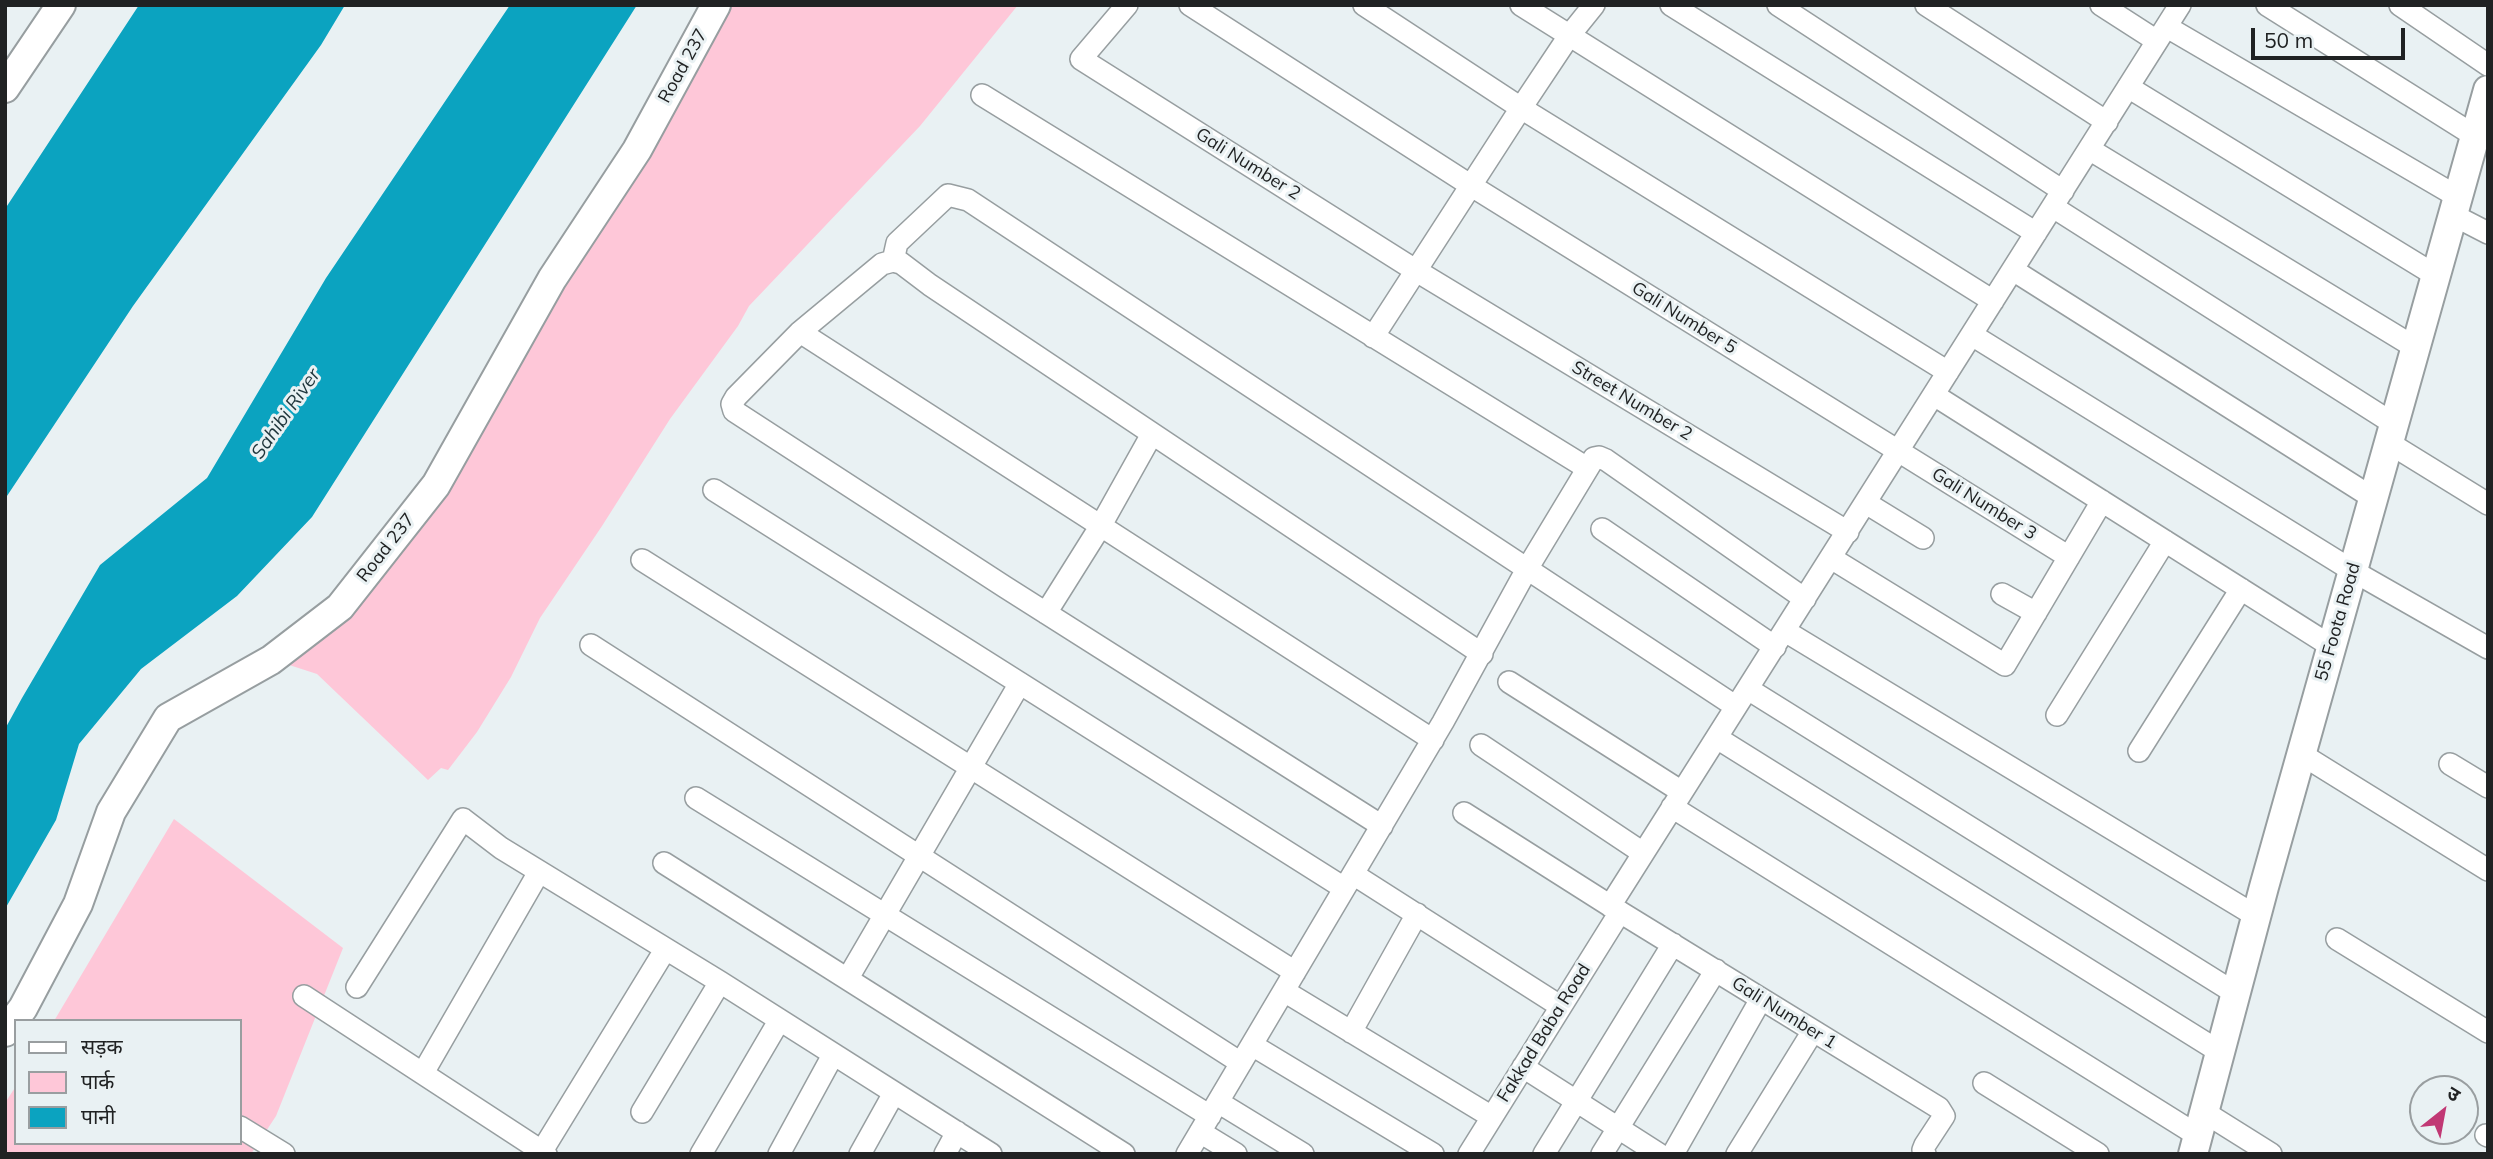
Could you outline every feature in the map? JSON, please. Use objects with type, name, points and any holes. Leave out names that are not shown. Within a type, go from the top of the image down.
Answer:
[{"type":"street","points":[[5,89],[61,5]]},
{"type":"street","name":"Road 237","points":[[15,1019],[78,904],[111,813],[168,718],[271,660],[340,607],[436,485],[552,279],[637,150],[716,5]]},
{"type":"street","name":"Gali Number 2","points":[[1128,5],[1081,59],[1415,270]]},
{"type":"street","name":"Gali Number 5","points":[[1190,5],[1470,185],[1899,451]]},
{"type":"street","points":[[1364,5],[1521,108],[1948,372]]},
{"type":"street","points":[[1521,5],[1993,301]]},
{"type":"street","points":[[1373,337],[1521,108],[1594,5]]},
{"type":"street","points":[[1671,5],[2036,233]]},
{"type":"street","points":[[1778,5],[2392,433],[2488,504]]},
{"type":"street","points":[[1926,5],[2107,122]]},
{"type":"street","points":[[2101,5],[2162,34],[2455,206],[2488,233]]},
{"type":"street","name":"Fakkad Baba Road","points":[[1469,1154],[1560,1006],[1643,853],[2180,5]]},
{"type":"street","points":[[2267,5],[2475,136]]},
{"type":"street","points":[[2400,5],[2488,65]]},
{"type":"street","points":[[2128,88],[2435,275]]},
{"type":"street","name":"55 Foota Road","points":[[2198,1134],[2301,754],[2488,90]]},
{"type":"street","points":[[982,95],[1587,468]]},
{"type":"street","points":[[2089,149],[2416,348]]},
{"type":"street","points":[[893,261],[897,243],[948,195],[968,200],[1527,569],[2235,993]]},
{"type":"street","points":[[1382,826],[734,411],[732,404],[736,397],[800,332],[882,264],[893,261],[901,263],[941,293],[1482,654]]},
{"type":"street","name":"Street Number 2","points":[[1415,270],[1848,532]]},
{"type":"street","points":[[2013,270],[2373,498]]},
{"type":"street","points":[[800,332],[1433,740]]},
{"type":"street","points":[[1972,335],[2353,571],[2488,649]]},
{"type":"street","points":[[1934,395],[2332,646]]},
{"type":"street","points":[[1046,613],[1100,527],[1152,434]]},
{"type":"street","name":"Gali Number 3","points":[[1899,451],[2069,557]]},
{"type":"street","points":[[1187,1154],[1433,740],[1527,569],[1594,458],[1606,460],[1805,599]]},
{"type":"street","points":[[714,490],[1020,683],[1349,881],[1417,914],[1560,1006]]},
{"type":"street","points":[[1831,558],[2005,665],[2102,501]]},
{"type":"street","points":[[1866,503],[1923,538]]},
{"type":"street","points":[[1602,528],[1780,639],[2256,916]]},
{"type":"street","points":[[2057,715],[2165,541]]},
{"type":"street","points":[[642,560],[1295,972]]},
{"type":"street","points":[[2139,751],[2241,589]]},
{"type":"street","points":[[2002,594],[2036,613]]},
{"type":"street","points":[[591,645],[919,856],[1246,1054],[1433,1154]]},
{"type":"street","points":[[1508,682],[1677,800],[2198,1134],[2271,1154]]},
{"type":"street","points":[[848,978],[1020,683]]},
{"type":"street","points":[[1717,738],[2220,1052]]},
{"type":"street","points":[[1481,745],[1643,853]]},
{"type":"street","points":[[2301,754],[2488,870]]},
{"type":"street","points":[[2450,764],[2488,787]]},
{"type":"street","points":[[696,798],[1209,1116],[1303,1154]]},
{"type":"street","name":"Gali Number 1","points":[[1464,813],[1939,1108],[1944,1116],[1923,1152]]},
{"type":"street","points":[[357,987],[463,819],[500,848],[720,982],[991,1154]]},
{"type":"street","points":[[664,863],[1125,1154]]},
{"type":"street","points":[[422,1073],[539,872]]},
{"type":"street","points":[[1351,1032],[1417,914]]},
{"type":"street","points":[[2337,939],[2488,1032]]},
{"type":"street","points":[[1544,1154],[1673,944]]},
{"type":"street","points":[[304,996],[544,1152],[665,950]]},
{"type":"street","points":[[1602,1154],[1716,971]]},
{"type":"street","points":[[642,1112],[720,982]]},
{"type":"street","points":[[1284,991],[1492,1117]]},
{"type":"street","points":[[1673,1154],[1761,999]]},
{"type":"street","points":[[701,1154],[779,1021]]},
{"type":"street","points":[[1737,1154],[1813,1031]]},
{"type":"street","points":[[779,1154],[833,1055]]},
{"type":"street","points":[[1523,1067],[1659,1154]]},
{"type":"street","points":[[1984,1083],[2098,1154]]},
{"type":"street","points":[[860,1154],[894,1093]]},
{"type":"street","points":[[1209,1116],[1236,1154]]},
{"type":"street","points":[[242,1129],[284,1154]]},
{"type":"street","points":[[945,1154],[957,1132]]},
{"type":"green space","points":[[722,5],[1018,5],[920,126],[749,306],[738,326],[670,419],[540,618],[511,677],[477,732],[448,770],[441,768],[428,780],[317,674],[280,662],[354,602]]},
{"type":"green space","points":[[174,819],[343,948],[276,1116],[251,1154],[5,1154],[5,1103],[14,1089],[14,1145],[242,1145],[242,1019],[55,1019]]},
{"type":"water","points":[[139,5],[345,5],[321,45],[133,306],[5,499],[5,209]]},
{"type":"water","name":"Sahibi River","points":[[510,5],[637,5],[312,517],[237,596],[141,669],[79,744],[56,820],[5,909],[5,729],[22,698],[100,565],[207,478],[326,278]]}]
